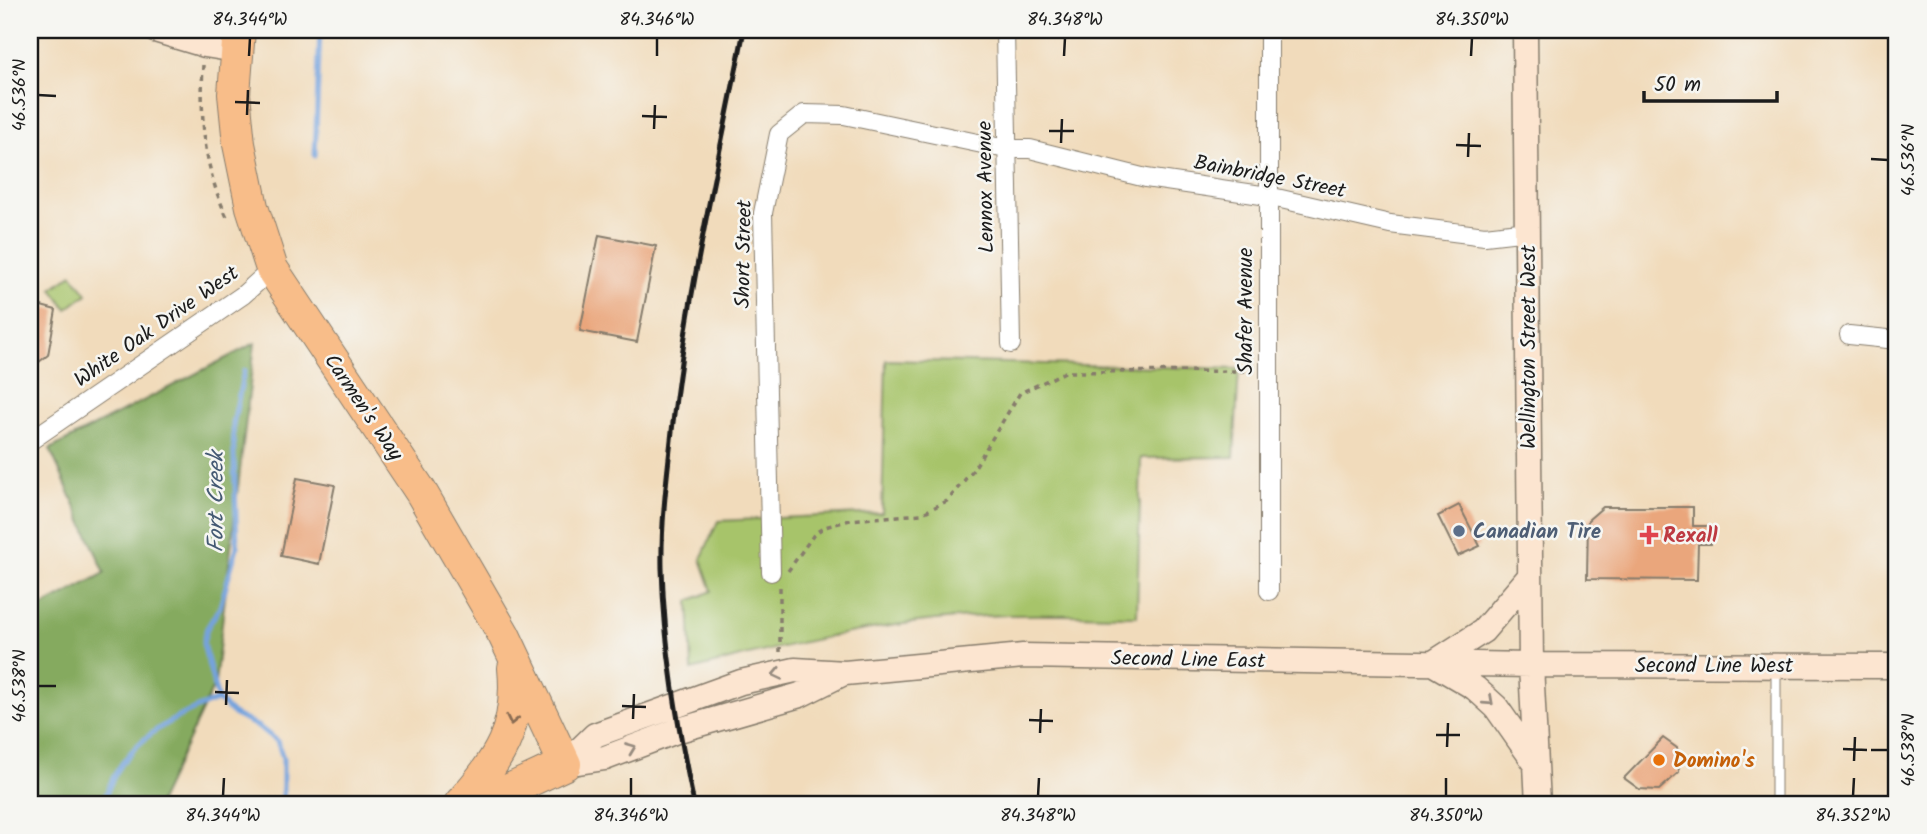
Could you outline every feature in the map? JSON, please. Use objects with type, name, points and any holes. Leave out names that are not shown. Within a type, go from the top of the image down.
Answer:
[{"type":"highway","name":"Carmen's Way","points":[[237,40],[234,94],[239,144],[252,207],[272,269],[421,492],[512,652],[565,764]]},
{"type":"highway","points":[[460,804],[493,766],[507,741],[516,690],[512,652]]},
{"type":"highway","name":"Second Line East","points":[[479,804],[565,764]]},
{"type":"main road","points":[[155,30],[205,45],[237,40]]},
{"type":"main road","name":"Wellington Street West","points":[[1525,30],[1531,665],[1538,804]]},
{"type":"main road","points":[[1530,576],[1483,631],[1432,663],[1475,688],[1496,707],[1537,764]]},
{"type":"main road","name":"Second Line East","points":[[565,764],[605,758],[679,730],[800,695],[845,673],[1023,656],[1531,665]]},
{"type":"main road","name":"Second Line West","points":[[1531,665],[1897,666]]},
{"type":"street","name":"Lennox Avenue","points":[[1005,30],[1011,344]]},
{"type":"street","name":"Shafer Avenue","points":[[1269,30],[1269,591]]},
{"type":"street","name":"Short Street","points":[[771,572],[763,213],[779,134],[804,114],[844,115],[1006,149]]},
{"type":"street","name":"Bainbridge Street","points":[[1006,149],[1030,149],[1146,178],[1268,195],[1390,224],[1485,236],[1528,231]]},
{"type":"street","name":"White Oak Drive West","points":[[30,441],[243,295],[272,269]]},
{"type":"street","points":[[1849,335],[1897,340]]},
{"type":"lane","points":[[1776,666],[1776,804]]},
{"type":"path","points":[[781,658],[780,585],[815,533],[850,520],[922,514],[947,500],[972,470],[1020,393],[1065,372],[1247,371]]},
{"type":"green space","points":[[72,274],[87,294],[67,309],[52,289]]},
{"type":"green space","points":[[255,343],[215,683],[158,804],[30,804],[30,613],[105,573],[50,449]]},
{"type":"green space","points":[[886,360],[1239,369],[1234,457],[1141,458],[1137,616],[1005,615],[912,623],[801,643],[692,670],[689,601],[712,591],[701,559],[718,521],[882,513]]},
{"type":"building","points":[[599,235],[656,246],[637,342],[580,331]]},
{"type":"building","points":[[30,303],[56,310],[48,355],[30,369]]},
{"type":"building","points":[[297,478],[335,485],[319,564],[281,556]]},
{"type":"building","name":"Canadian Tire","points":[[1459,505],[1480,546],[1458,556],[1438,516]]},
{"type":"building","name":"Rexall","points":[[1603,507],[1693,507],[1693,526],[1711,526],[1711,544],[1698,544],[1697,580],[1587,579],[1588,520]]},
{"type":"building","name":"Domino's","points":[[1663,738],[1677,748],[1679,772],[1659,790],[1639,789],[1624,778]]},
{"type":"waterway","name":"Fort Creek","points":[[315,156],[320,30]]},
{"type":"waterway","name":"Fort Creek","points":[[244,371],[233,424],[237,547],[220,607],[207,628],[203,643],[218,700],[233,714],[259,727],[277,741],[283,758],[283,804]]},
{"type":"waterway","points":[[103,804],[120,766],[147,737],[180,716],[218,700]]},
{"type":"railway","points":[[694,804],[669,658],[662,568],[663,517],[686,330],[744,30]]},
{"type":"place","name":"Canadian Tire","points":[[1459,531]]},
{"type":"place","name":"Rexall","points":[[1649,535]]},
{"type":"place","name":"Domino's","points":[[1659,760]]}]
